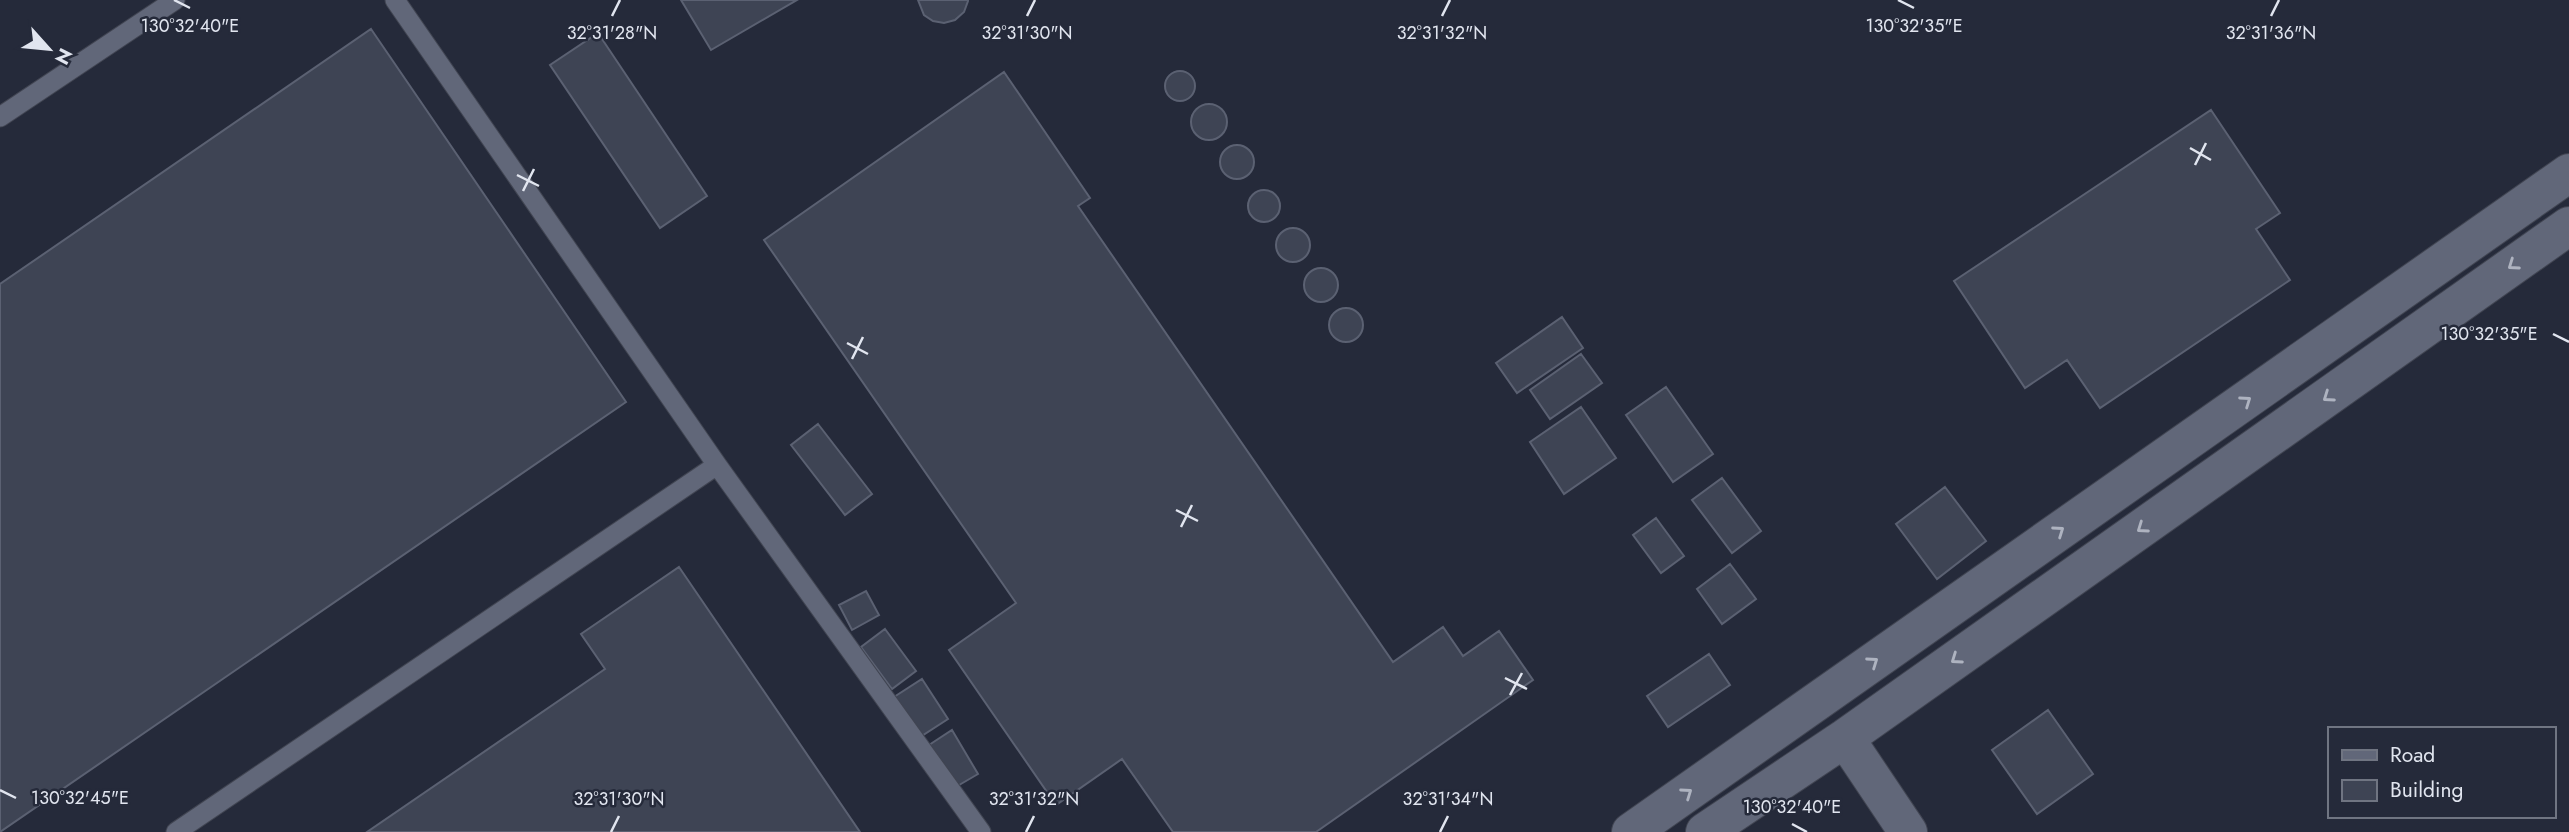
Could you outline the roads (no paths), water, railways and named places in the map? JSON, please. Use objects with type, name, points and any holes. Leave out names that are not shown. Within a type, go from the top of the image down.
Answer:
[{"type":"street","points":[[1631,832],[2569,173]]},
{"type":"street","points":[[1705,832],[1845,738],[2569,226]]},
{"type":"street","points":[[1845,738],[1908,832]]},
{"type":"lane","points":[[0,117],[175,0]]},
{"type":"lane","points":[[395,0],[717,465],[981,832]]},
{"type":"lane","points":[[176,832],[717,465]]}]
